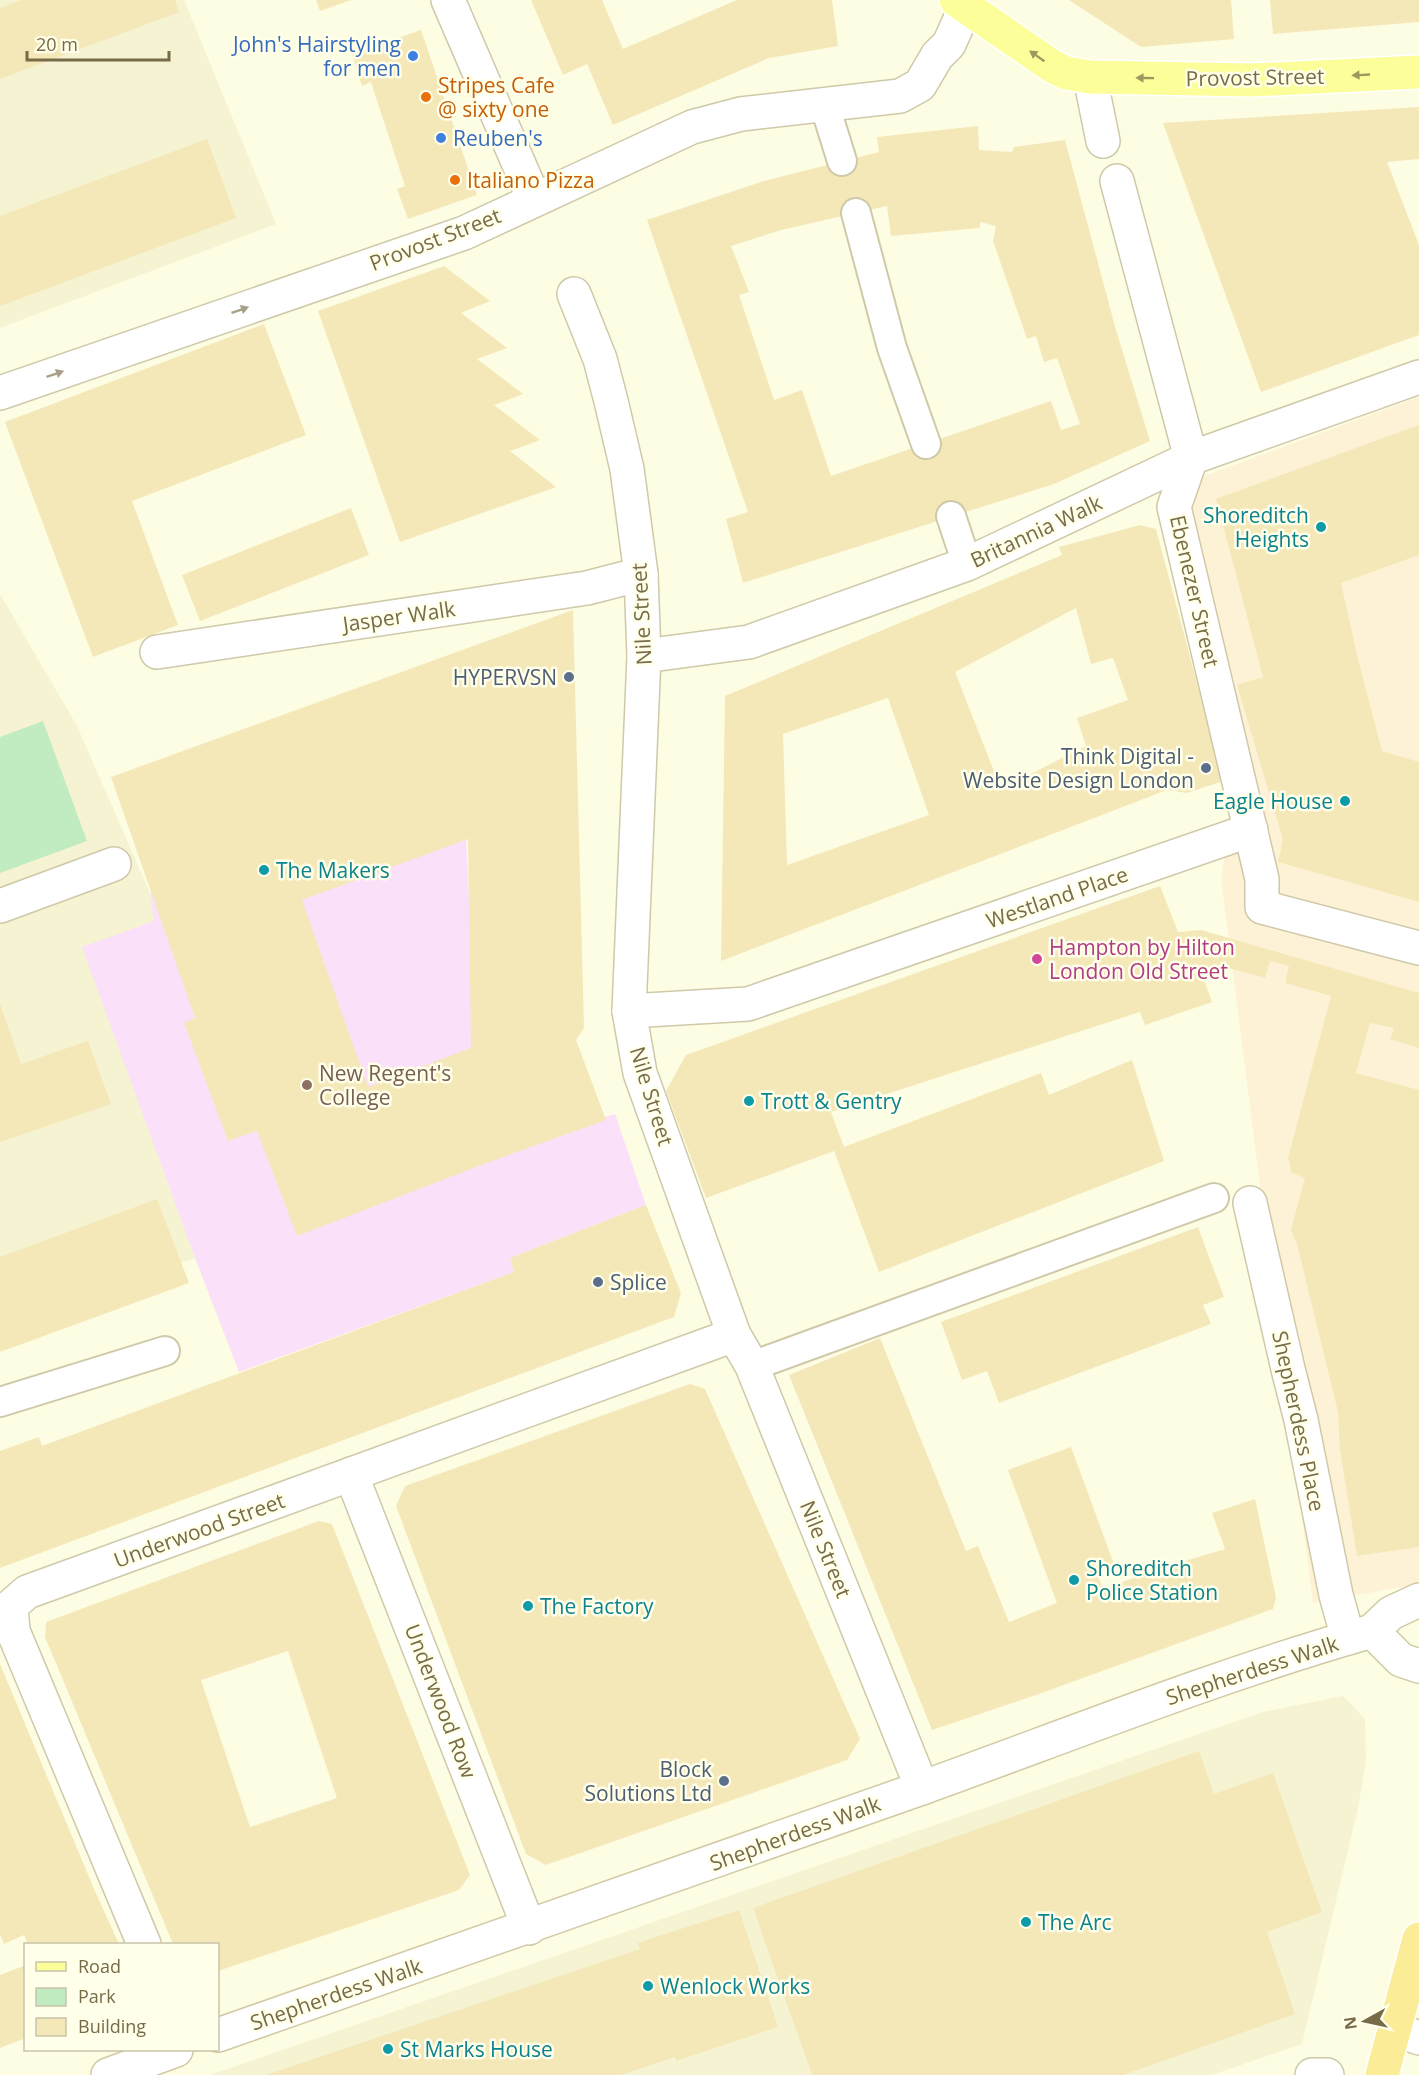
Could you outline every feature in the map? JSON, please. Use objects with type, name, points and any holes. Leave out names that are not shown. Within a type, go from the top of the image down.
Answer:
[{"type":"highway","points":[[1382,2075],[1407,2033],[1419,1939]]},
{"type":"main road","name":"Provost Street","points":[[974,6],[1052,66],[1066,73],[1090,77],[1253,80],[1419,72]]},
{"type":"street","points":[[448,0],[534,199]]},
{"type":"street","name":"Provost Street","points":[[0,393],[464,232],[692,127],[741,114],[900,96],[920,85],[937,56],[949,44],[974,6]]},
{"type":"street","points":[[1090,77],[1103,141]]},
{"type":"street","points":[[1117,181],[1191,458]]},
{"type":"street","name":"Nile Street","points":[[574,294],[600,359],[611,401],[627,469],[641,574],[644,656],[629,1011],[640,1073],[734,1335],[752,1366],[922,1788]]},
{"type":"street","name":"Britannia Walk","points":[[644,656],[749,642],[967,564],[1191,458],[1419,377]]},
{"type":"street","name":"Ebenezer Street","points":[[1191,458],[1174,507],[1251,830]]},
{"type":"street","name":"Jasper Walk","points":[[156,652],[587,588],[641,574]]},
{"type":"street","points":[[1251,830],[1262,879],[1262,907],[1419,948]]},
{"type":"street","name":"Westland Place","points":[[629,1011],[748,1004],[1251,830]]},
{"type":"street","points":[[0,906],[114,864]]},
{"type":"street","name":"Shepherdess Place","points":[[1250,1203],[1301,1420],[1336,1595],[1360,1635]]},
{"type":"street","name":"Underwood Street","points":[[144,1943],[13,1631],[11,1606],[27,1592],[734,1335]]},
{"type":"street","name":"Underwood Row","points":[[351,1474],[529,1928]]},
{"type":"street","name":"Shepherdess Walk","points":[[219,2035],[529,1928],[1182,1693],[1360,1635],[1391,1613],[1419,1600]]},
{"type":"street","points":[[1360,1635],[1401,1660],[1419,1666]]},
{"type":"street","points":[[108,2075],[171,2051]]},
{"type":"street","points":[[1312,2075],[1328,2075]]},
{"type":"lane","points":[[824,103],[842,161]]},
{"type":"lane","points":[[856,213],[892,348],[926,444]]},
{"type":"lane","points":[[951,516],[967,564]]},
{"type":"lane","points":[[752,1366],[1214,1198]]},
{"type":"lane","points":[[0,1402],[165,1351]]},
{"type":"shaded area","points":[[0,0],[184,0],[276,224],[0,328]]},
{"type":"shaded area","points":[[1419,397],[1419,1584],[1313,1603],[1221,878],[1231,814],[1158,493]]},
{"type":"shaded area","points":[[0,594],[77,726],[150,893],[155,921],[83,948],[195,1258],[0,1330]]},
{"type":"shaded area","name":"New Regent's College","points":[[464,790],[476,1056],[491,1151],[615,1114],[646,1205],[510,1258],[514,1272],[239,1372],[82,947],[154,921],[150,893]]},
{"type":"shaded area","points":[[1343,1696],[1365,1719],[1366,1761],[1358,1808],[1302,2044],[1212,2075],[210,2075],[1263,1712]]},
{"type":"green space","points":[[43,721],[87,841],[0,873],[0,737]]},
{"type":"building","points":[[21,0],[175,0],[179,12],[0,79],[0,8]]},
{"type":"building","points":[[316,0],[351,0],[320,11]]},
{"type":"building","points":[[531,0],[602,0],[623,49],[737,0],[832,0],[838,46],[769,58],[613,125],[587,64],[563,75]]},
{"type":"building","points":[[1069,0],[1231,0],[1234,39],[1141,47]]},
{"type":"building","points":[[1270,0],[1419,0],[1419,22],[1273,34]]},
{"type":"building","points":[[421,30],[477,195],[408,219],[397,189],[405,186],[371,82],[362,86],[352,54]]},
{"type":"building","points":[[1419,107],[1419,159],[1387,162],[1419,245],[1419,335],[1261,392],[1163,123]]},
{"type":"building","points":[[978,126],[979,150],[1012,152],[1014,147],[1065,140],[1116,330],[1150,441],[1054,484],[743,583],[726,519],[748,512],[647,220],[764,181],[879,152],[877,137]],"holes":[[[887,206],[891,236],[980,228],[980,222],[996,226],[993,241],[1027,339],[1036,336],[1044,362],[1057,358],[1080,424],[1061,430],[1051,401],[831,476],[802,390],[774,400],[739,295],[749,292],[731,246],[781,230]]]},
{"type":"building","points":[[207,139],[236,218],[0,306],[0,216]]},
{"type":"building","points":[[444,266],[490,301],[461,313],[507,348],[477,359],[523,394],[494,405],[540,440],[510,451],[556,487],[400,542],[318,311]]},
{"type":"building","points":[[264,324],[306,435],[132,501],[178,625],[93,657],[5,422]]},
{"type":"building","points":[[1419,425],[1419,555],[1341,583],[1382,751],[1419,762],[1419,902],[1278,862],[1283,840],[1237,685],[1263,677],[1216,499]]},
{"type":"building","points":[[351,508],[369,555],[200,621],[182,575]]},
{"type":"building","points":[[1140,525],[1156,529],[1223,781],[1187,793],[1167,790],[721,961],[725,696],[1062,555],[1059,547]],"holes":[[[1076,608],[1091,664],[1113,658],[1128,700],[1077,718],[1086,746],[1001,789],[955,672]],[[888,698],[929,815],[787,865],[783,734]]]},
{"type":"building","name":"The Makers","points":[[573,610],[584,1028],[576,1040],[606,1120],[297,1236],[257,1131],[228,1141],[184,1023],[195,1018],[111,777]],"holes":[[[468,839],[471,1048],[368,1087],[302,900]]]},
{"type":"building","points":[[1160,886],[1178,932],[1201,930],[1419,993],[1419,1048],[1390,1039],[1394,1028],[1370,1023],[1356,1073],[1419,1090],[1419,1547],[1357,1556],[1340,1450],[1338,1412],[1297,1244],[1291,1230],[1305,1178],[1292,1173],[1288,1158],[1331,996],[1285,983],[1289,966],[1270,961],[1265,978],[1214,964],[1204,980],[1212,1002],[1145,1025],[1140,1012],[831,1112],[844,1147],[1041,1073],[1049,1095],[1132,1060],[1164,1161],[879,1272],[834,1151],[706,1198],[666,1091],[686,1055]]},
{"type":"building","points":[[0,1004],[21,1064],[88,1041],[111,1104],[0,1142]]},
{"type":"building","points":[[157,1199],[189,1283],[0,1352],[0,1257]]},
{"type":"building","points":[[646,1205],[681,1293],[674,1317],[0,1568],[0,1451],[39,1437],[42,1446],[514,1272],[510,1258]]},
{"type":"building","points":[[1198,1227],[1224,1297],[1203,1305],[1211,1324],[999,1403],[987,1371],[962,1380],[941,1322]]},
{"type":"building","points":[[880,1338],[966,1551],[978,1546],[1009,1622],[1057,1603],[1008,1470],[1071,1447],[1114,1564],[1096,1571],[1103,1589],[1225,1549],[1212,1513],[1255,1499],[1276,1598],[1273,1609],[932,1730],[789,1375]]},
{"type":"building","name":"The Factory","points":[[690,1384],[705,1389],[860,1739],[847,1760],[546,1865],[526,1854],[396,1506],[405,1486]]},
{"type":"building","points":[[319,1521],[332,1524],[470,1875],[459,1890],[219,1971],[219,1943],[173,1943],[45,1637],[46,1622]],"holes":[[[288,1651],[337,1798],[250,1827],[201,1680]]]},
{"type":"building","points":[[0,1664],[119,1943],[28,1943],[24,1935],[4,1944],[0,1934]]},
{"type":"building","name":"The Arc","points":[[1199,1751],[1214,1794],[1273,1773],[1322,1912],[1267,1932],[1295,2014],[1123,2075],[812,2075],[753,1908]]},
{"type":"building","name":"Wenlock Works","points":[[739,1910],[778,2027],[676,2061],[675,2057],[621,2075],[266,2075],[640,1949],[638,1943]]},
{"type":"building","points":[[24,1966],[24,2039],[0,2048],[0,1975]]},
{"type":"place","name":"John's Hairstyling for men","points":[[413,56]]},
{"type":"place","name":"Stripes Cafe @ sixty one","points":[[426,97]]},
{"type":"place","name":"Reuben's","points":[[441,138]]},
{"type":"place","name":"Italiano Pizza","points":[[455,180]]},
{"type":"place","name":"Shoreditch Heights","points":[[1321,527]]},
{"type":"place","name":"HYPERVSN","points":[[569,677]]},
{"type":"place","name":"Think Digital - Website Design London","points":[[1206,768]]},
{"type":"place","name":"Eagle House","points":[[1345,801]]},
{"type":"place","name":"The Makers","points":[[264,870]]},
{"type":"place","name":"Hampton by Hilton London Old Street","points":[[1037,959]]},
{"type":"place","name":"New Regent's College","points":[[307,1085]]},
{"type":"place","name":"Trott & Gentry","points":[[749,1101]]},
{"type":"place","name":"Splice","points":[[598,1282]]},
{"type":"place","name":"Shoreditch Police Station","points":[[1074,1580]]},
{"type":"place","name":"The Factory","points":[[528,1606]]},
{"type":"place","name":"Block Solutions Ltd","points":[[724,1781]]},
{"type":"place","name":"The Arc","points":[[1026,1922]]},
{"type":"place","name":"Wenlock Works","points":[[648,1986]]},
{"type":"place","name":"St Marks House","points":[[388,2049]]}]
